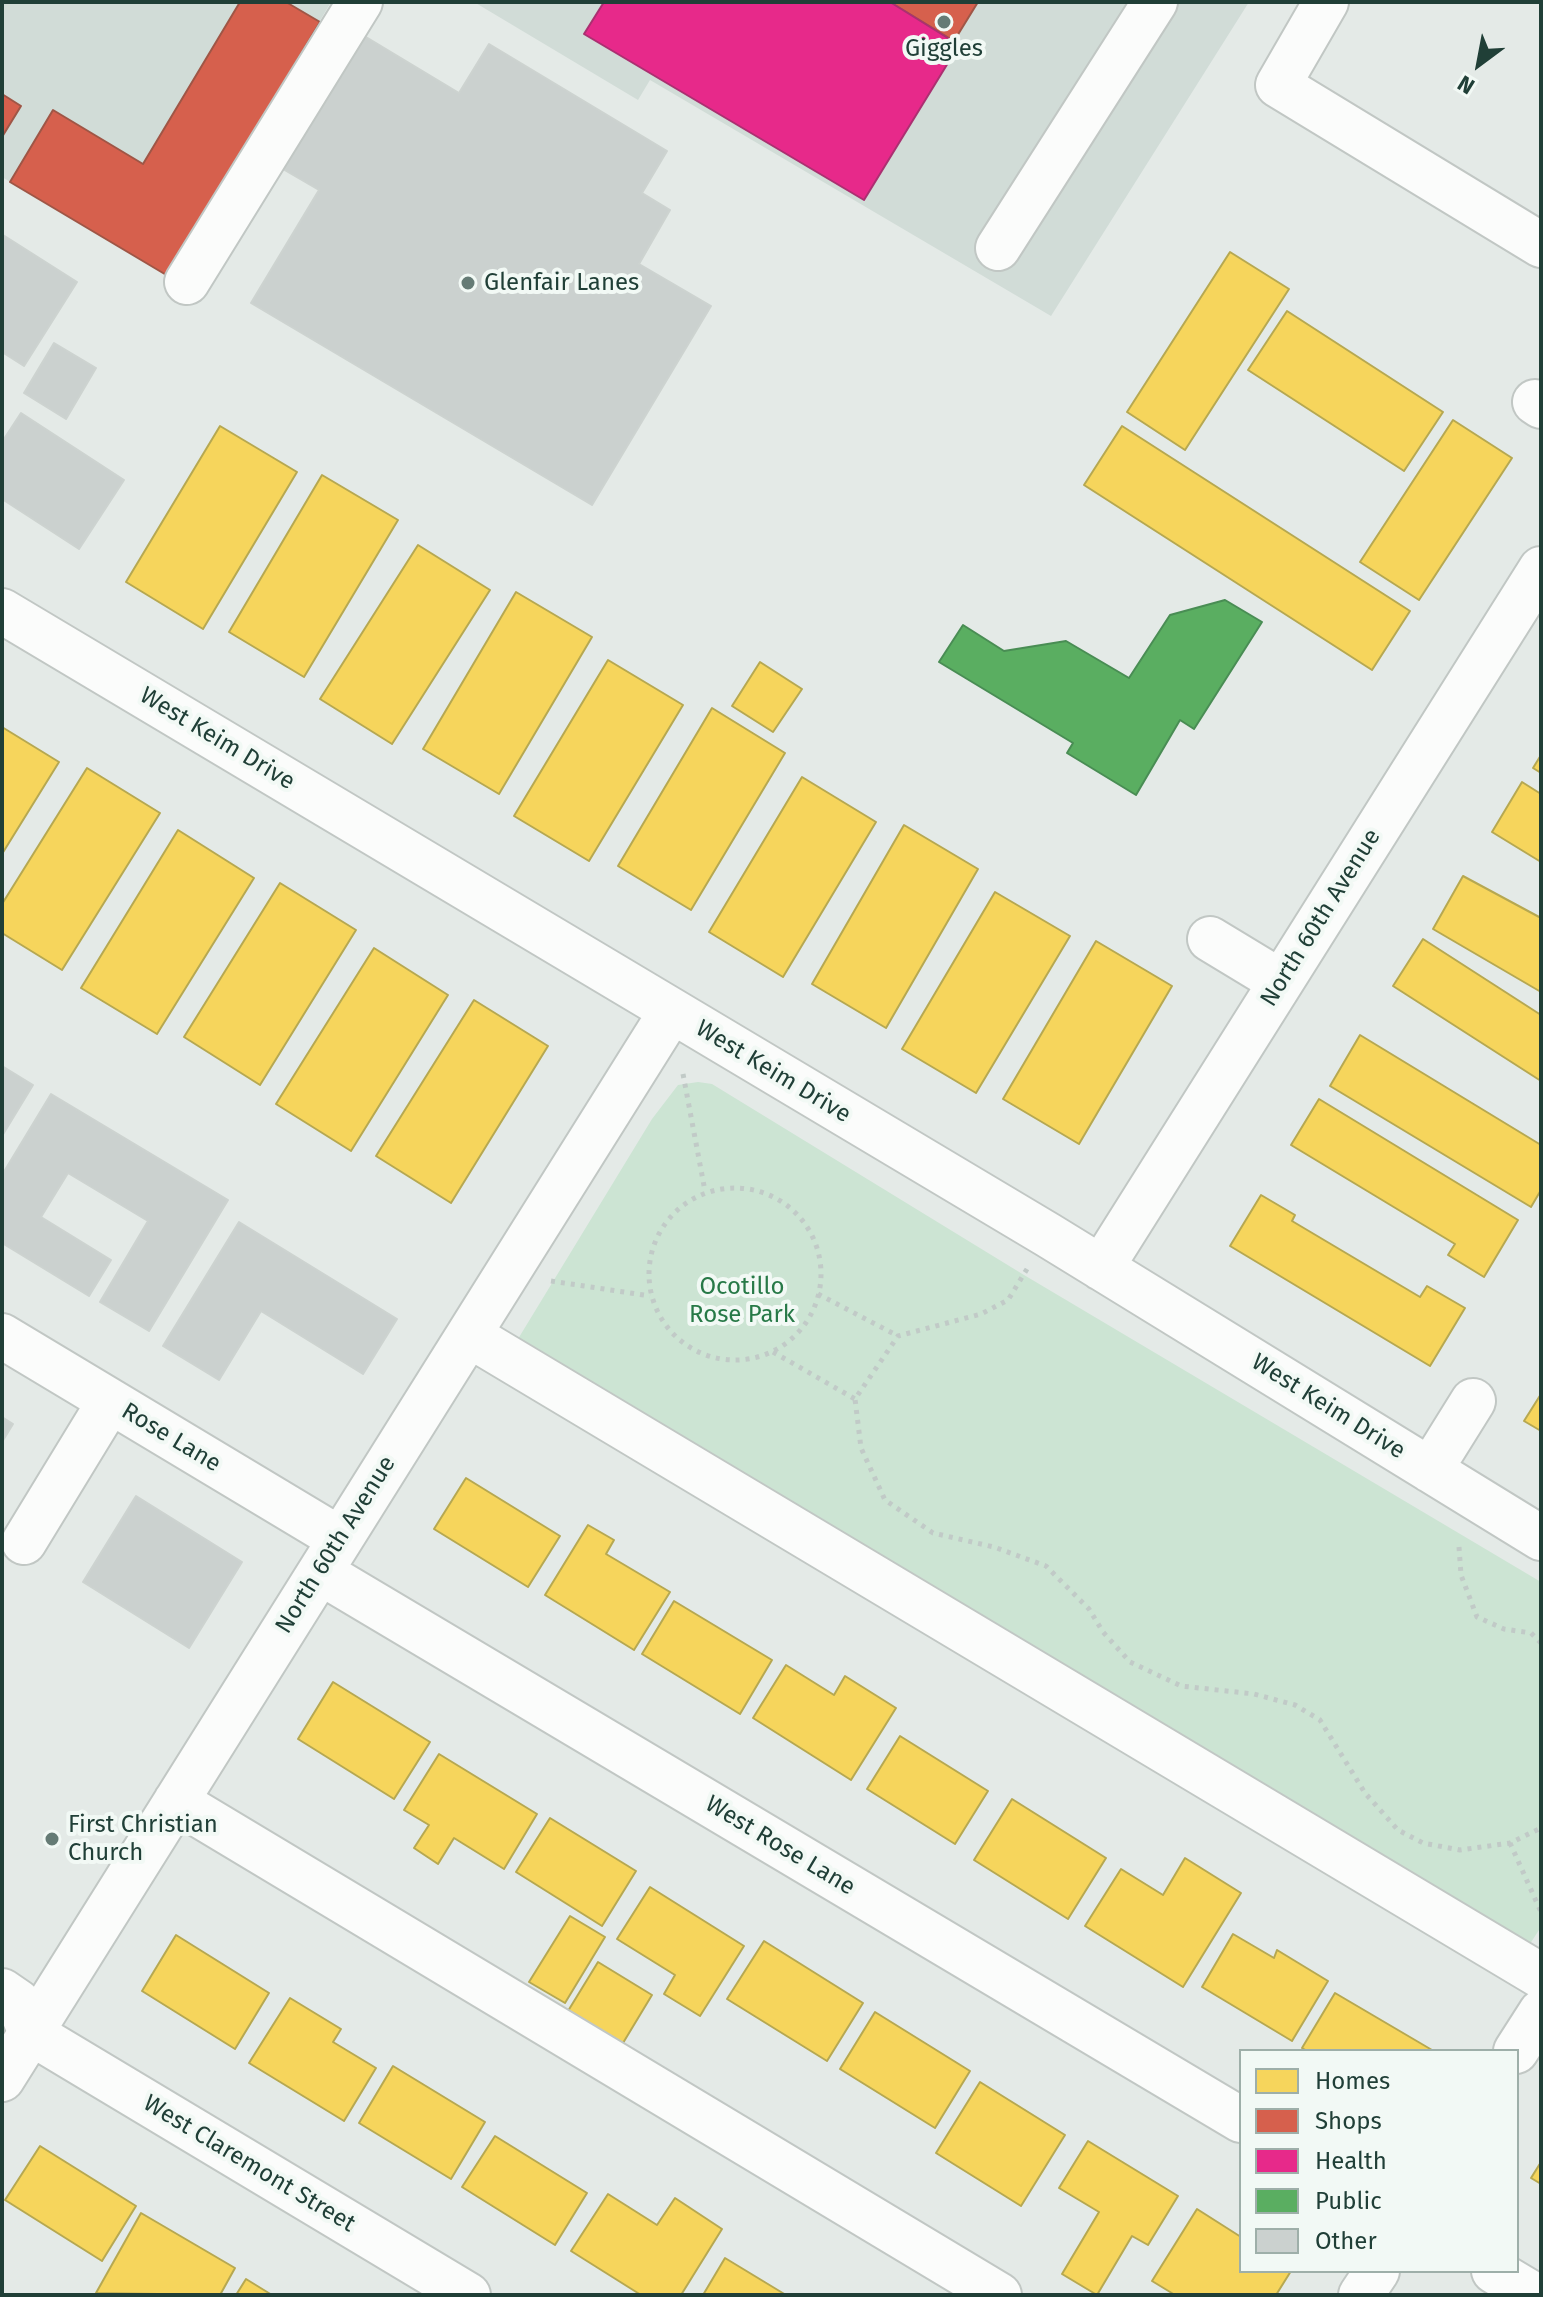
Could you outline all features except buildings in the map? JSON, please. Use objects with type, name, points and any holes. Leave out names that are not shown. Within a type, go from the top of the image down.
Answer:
[{"type":"street","points":[[187,282],[360,2]]},
{"type":"street","points":[[998,248],[1155,2]]},
{"type":"street","points":[[1326,2],[1278,85],[1541,245]]},
{"type":"street","name":"North 60th Avenue","points":[[1101,1268],[1541,569]]},
{"type":"street","name":"West Keim Drive","points":[[2,611],[1048,1235],[1541,1538]]},
{"type":"street","points":[[1210,939],[1281,982]]},
{"type":"street","name":"North 60th Avenue","points":[[2,2079],[671,1012]]},
{"type":"street","points":[[469,1335],[1541,1976]]},
{"type":"street","name":"Rose Lane","points":[[2,1336],[110,1401],[330,1556]]},
{"type":"street","points":[[24,1542],[110,1401]]},
{"type":"street","points":[[1430,1470],[1473,1401]]},
{"type":"street","name":"West Rose Lane","points":[[330,1556],[1239,2119]]},
{"type":"street","points":[[176,1801],[999,2295]]},
{"type":"street","points":[[2,1991],[18,2002],[31,2033]]},
{"type":"street","points":[[1517,2049],[1541,2012]]},
{"type":"street","name":"West Claremont Street","points":[[31,2033],[468,2295]]},
{"type":"street","points":[[1361,2295],[1376,2273]]},
{"type":"street","points":[[1497,2273],[1534,2295]]},
{"type":"path","points":[[671,1012],[705,1191]]},
{"type":"path","points":[[748,1189],[777,1199],[802,1220],[817,1246],[822,1277],[818,1294],[816,1306],[805,1326],[783,1347],[773,1352],[756,1359],[726,1362],[697,1353],[663,1324],[650,1296],[648,1266],[655,1237],[673,1212],[705,1191],[748,1189]]},
{"type":"path","points":[[1048,1235],[1008,1300],[981,1314],[898,1336],[855,1399],[861,1448],[885,1500],[933,1533],[994,1547],[1046,1566],[1089,1609],[1103,1632],[1130,1662],[1181,1686],[1254,1694],[1295,1705],[1320,1720],[1365,1793],[1398,1830],[1423,1843],[1460,1850],[1510,1843],[1541,1828]]},
{"type":"path","points":[[506,1274],[650,1296]]},
{"type":"path","points":[[818,1294],[898,1336]]},
{"type":"path","points":[[773,1352],[855,1399]]},
{"type":"path","points":[[1459,1547],[1461,1575],[1477,1617],[1504,1629],[1531,1633],[1541,1643]]},
{"type":"path","points":[[1510,1843],[1541,1912]]},
{"type":"shaded area","points":[[2,2],[331,2],[168,276],[2,177]]},
{"type":"shaded area","points":[[474,2],[1249,2],[1051,316],[650,80],[638,100]]},
{"type":"green space","name":"Ocotillo Rose Park","points":[[698,1082],[712,1084],[1024,1275],[1541,1582],[1541,1927],[1518,1962],[507,1357],[652,1119],[678,1085]]},
{"type":"place","name":"Giggles","points":[[944,22]]},
{"type":"place","name":"Glenfair Lanes","points":[[468,283]]},
{"type":"place","name":"First Christian Church","points":[[52,1839]]}]
